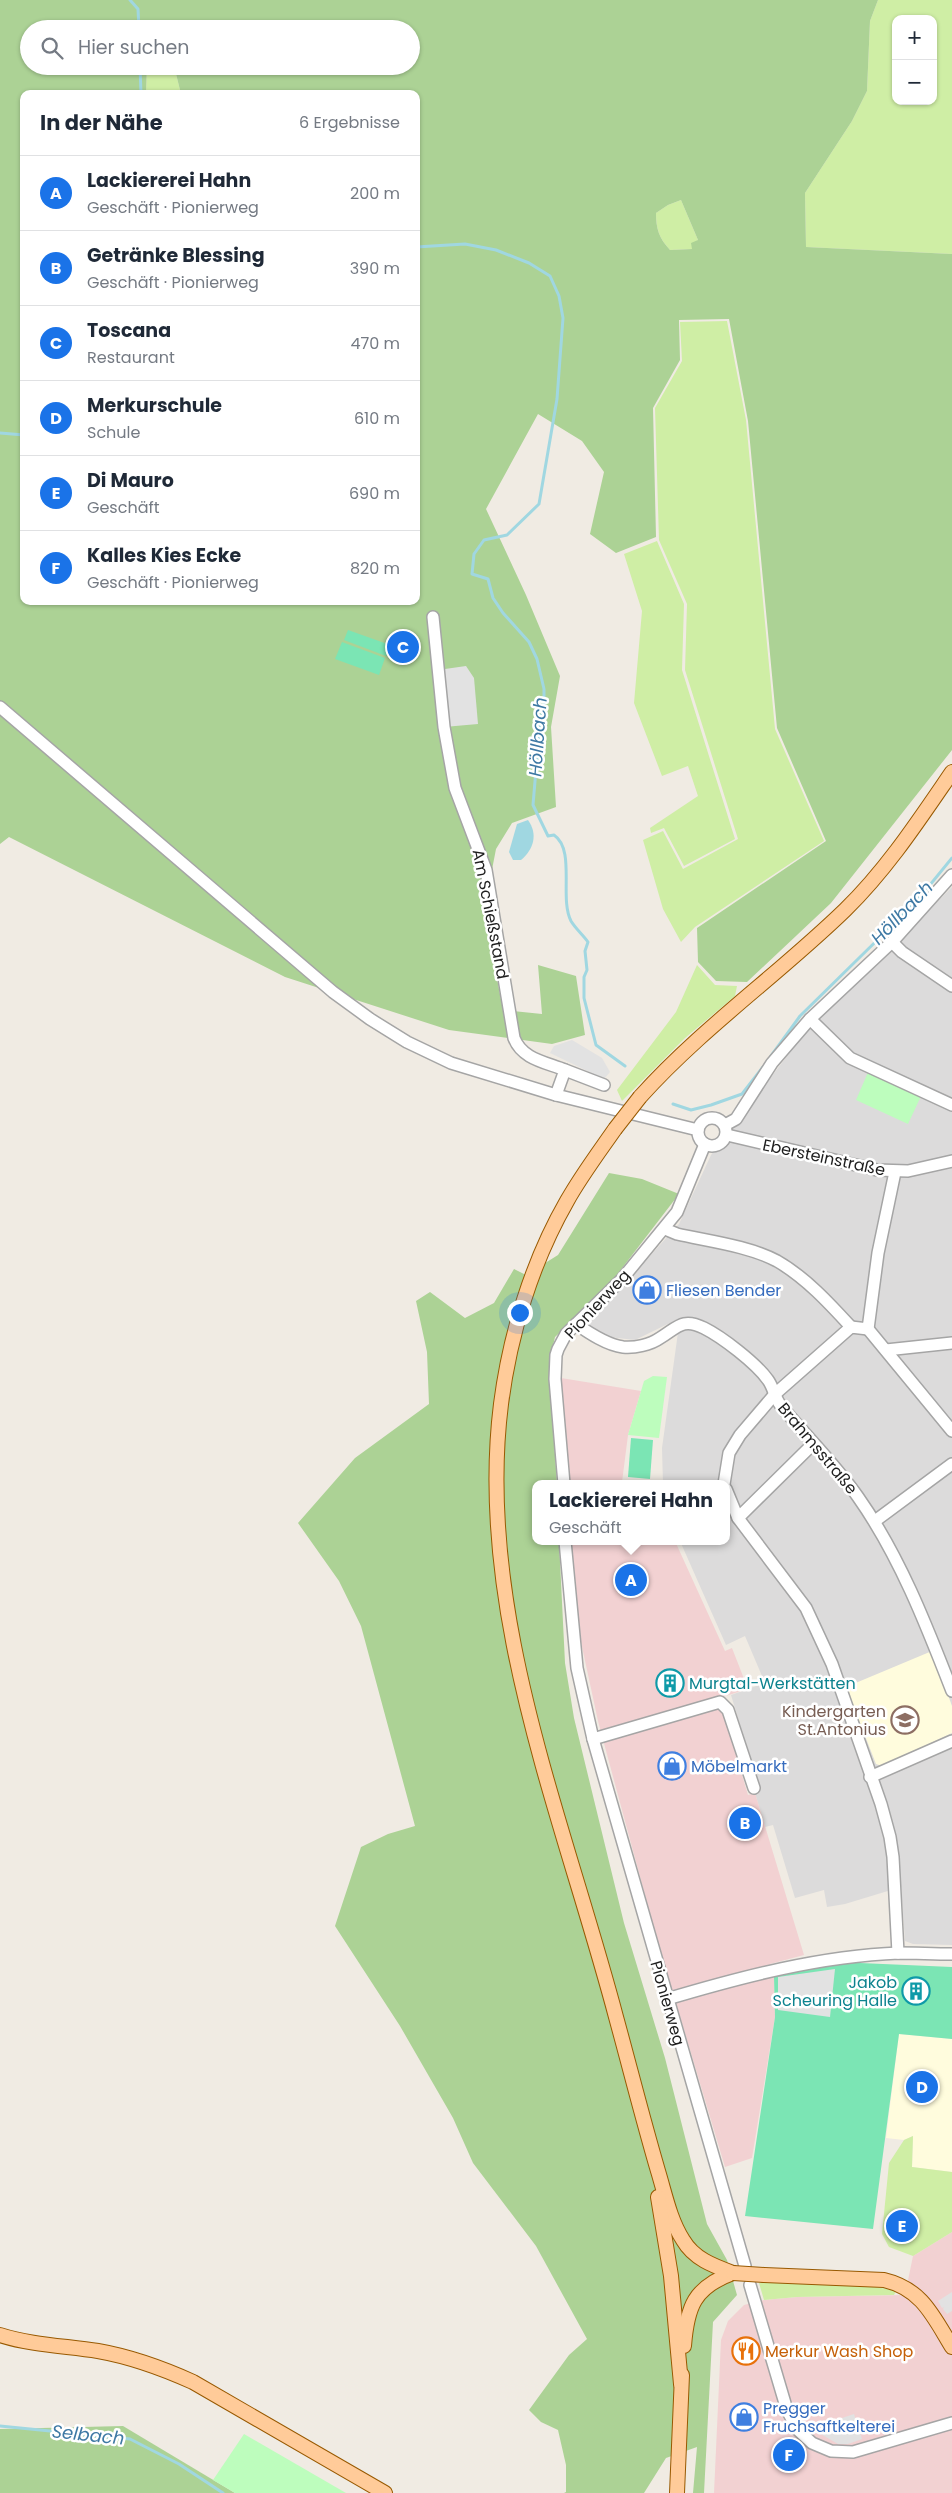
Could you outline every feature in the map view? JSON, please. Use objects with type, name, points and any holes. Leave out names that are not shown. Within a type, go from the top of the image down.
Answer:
[{"type":"main road","points":[[952,772],[888,865],[846,909],[672,1062],[640,1097],[615,1129],[567,1201],[532,1275],[513,1338],[501,1404],[497,1470],[498,1531],[508,1614],[532,1723],[591,1923],[647,2136],[672,2217],[684,2242],[698,2257],[714,2267],[739,2269],[764,2275],[884,2280],[900,2284],[915,2292],[927,2307],[952,2347]]},
{"type":"main road","points":[[647,2136],[671,2276],[682,2384]]},
{"type":"main road","points":[[676,2493],[686,2326],[690,2306],[702,2288],[714,2280],[739,2269]]},
{"type":"main road","points":[[0,2336],[99,2351],[132,2358],[163,2368],[193,2382],[385,2493]]},
{"type":"street","name":"Am Schießstand","points":[[433,617],[444,727],[455,788],[486,870],[514,1038],[518,1048],[525,1054],[604,1085]]},
{"type":"street","points":[[0,707],[333,992],[407,1042],[451,1063],[556,1095],[698,1130],[699,1138],[705,1144],[718,1145],[726,1130],[736,1119],[772,1063],[810,1019],[892,942],[952,875]]},
{"type":"street","points":[[892,942],[902,952],[952,986]]},
{"type":"street","points":[[810,1019],[850,1058],[952,1105]]},
{"type":"street","points":[[556,1095],[565,1070]]},
{"type":"street","name":"Ebersteinstraße","points":[[698,1130],[702,1122],[710,1118],[719,1119],[726,1130],[878,1170],[894,1172],[952,1161]]},
{"type":"street","name":"Pionierweg","points":[[564,1480],[555,1378],[556,1355],[566,1334],[622,1279],[665,1229],[677,1212],[705,1144]]},
{"type":"street","points":[[868,1329],[878,1253],[894,1172]]},
{"type":"street","points":[[665,1229],[677,1234],[758,1254],[776,1261],[826,1300],[851,1327],[868,1329],[952,1431]]},
{"type":"street","name":"Brahmsstraße","points":[[576,1324],[592,1335],[622,1347],[641,1346],[658,1340],[679,1324],[688,1323],[703,1327],[757,1368],[769,1381],[780,1405],[857,1494],[875,1521],[923,1620],[952,1691]]},
{"type":"street","points":[[725,1480],[729,1452],[740,1435],[775,1394],[851,1327]]},
{"type":"street","points":[[886,1350],[952,1343]]},
{"type":"street","points":[[738,1518],[814,1444]]},
{"type":"street","points":[[875,1521],[952,1464]]},
{"type":"street","points":[[730,1499],[738,1518],[795,1592],[809,1614],[832,1664],[886,1820],[893,1857],[898,1953]]},
{"type":"street","name":"Pionierweg","points":[[565,1545],[577,1668],[593,1739],[739,2269]]},
{"type":"street","points":[[593,1739],[720,1702],[728,1710],[754,1788]]},
{"type":"street","points":[[870,1777],[952,1740]]},
{"type":"street","points":[[666,1999],[715,1985],[810,1964],[898,1953],[952,1954]]},
{"type":"street","points":[[750,2285],[787,2410],[798,2430],[812,2443],[831,2451],[852,2452],[905,2439],[950,2422]]},
{"type":"shaded area","points":[[466,666],[474,678],[478,724],[444,727],[438,670]]},
{"type":"shaded area","points":[[952,887],[952,1945],[913,1944],[905,1941],[901,1887],[845,1904],[827,1907],[824,1890],[795,1898],[773,1825],[765,1827],[755,1793],[760,1791],[731,1695],[765,1683],[745,1636],[726,1645],[682,1545],[730,1545],[730,1480],[663,1480],[662,1448],[680,1318],[635,1340],[609,1337],[587,1325],[679,1224],[711,1155],[804,1034]]},
{"type":"shaded area","points":[[572,1040],[602,1058],[610,1072],[604,1079],[550,1053],[554,1046]]},
{"type":"shaded area","points":[[561,1378],[641,1391],[628,1435],[622,1480],[570,1480]]},
{"type":"shaded area","points":[[572,1545],[677,1545],[725,1651],[732,1648],[748,1689],[719,1698],[748,1795],[755,1793],[804,1955],[770,1964],[774,1977],[775,2017],[752,2158],[725,2167],[656,1936],[598,1721],[581,1642],[573,1589]]},
{"type":"shaded area","name":"Kindergarten St.Antonius","points":[[932,1651],[952,1706],[952,1733],[882,1766],[876,1764],[846,1687]]},
{"type":"shaded area","points":[[835,1969],[830,2017],[778,2010],[778,1977]]},
{"type":"shaded area","points":[[899,2034],[952,2039],[952,2172],[912,2167],[913,2136],[904,2140],[886,2138]]},
{"type":"shaded area","points":[[952,2232],[952,2493],[714,2493],[721,2340],[728,2321],[744,2305],[764,2300],[797,2297],[905,2295],[913,2256]]},
{"type":"shaded area","points":[[952,2292],[952,2311],[947,2314],[943,2309],[944,2307],[942,2308],[938,2301]]},
{"type":"shaded area","points":[[854,2414],[862,2439],[848,2444],[838,2444],[819,2433],[818,2426]]},
{"type":"green space","points":[[0,0],[878,0],[870,21],[867,91],[852,121],[805,193],[806,247],[952,254],[952,750],[831,903],[747,982],[716,981],[698,962],[697,928],[826,841],[777,728],[748,421],[729,319],[679,320],[680,360],[653,408],[656,537],[616,553],[590,534],[604,472],[582,441],[538,414],[486,509],[526,595],[560,676],[551,727],[556,807],[512,823],[496,849],[484,911],[503,1010],[542,1014],[538,965],[576,976],[585,1035],[552,1044],[449,1030],[285,977],[9,837],[0,844]],"holes":[[[681,200],[698,240],[691,243],[692,249],[670,250],[659,233],[656,213],[668,205]]]},
{"type":"green space","points":[[878,0],[952,0],[952,254],[806,247],[805,193],[852,121],[867,91],[870,21]]},
{"type":"green space","points":[[147,75],[176,75],[180,90],[146,90]]},
{"type":"green space","points":[[681,200],[698,240],[692,249],[670,250],[659,233],[656,213],[668,205]]},
{"type":"green space","points":[[727,321],[746,420],[775,729],[824,841],[695,927],[681,942],[663,909],[643,840],[663,831],[683,869],[738,839],[685,670],[687,604],[659,540],[655,408],[682,361],[680,322]]},
{"type":"green space","points":[[657,541],[684,604],[682,670],[735,839],[684,866],[664,828],[651,833],[650,828],[698,796],[688,766],[662,776],[634,703],[642,611],[624,554]]},
{"type":"green space","points":[[348,630],[390,645],[386,656],[344,640]]},
{"type":"green space","points":[[342,642],[385,658],[379,675],[335,659]]},
{"type":"green space","points":[[697,965],[715,985],[737,986],[735,996],[685,1038],[622,1101],[617,1090],[676,1012]]},
{"type":"green space","points":[[869,1070],[922,1094],[908,1124],[856,1100]]},
{"type":"green space","points":[[609,1173],[642,1179],[679,1194],[603,1293],[555,1337],[549,1363],[557,1480],[532,1480],[532,1545],[559,1545],[565,1663],[574,1718],[624,1923],[665,2058],[707,2224],[727,2260],[737,2295],[713,2322],[704,2493],[693,2493],[697,2447],[666,2458],[644,2493],[564,2493],[566,2492],[566,2465],[558,2430],[541,2422],[529,2410],[569,2355],[587,2339],[536,2246],[473,2163],[453,2118],[400,2026],[335,1926],[361,1847],[388,1834],[415,1826],[361,1626],[339,1581],[298,1523],[355,1458],[429,1404],[427,1352],[416,1301],[430,1292],[465,1318],[494,1303],[514,1269],[526,1275],[558,1255]]},
{"type":"green space","points":[[653,1376],[667,1377],[659,1438],[628,1435],[644,1381]]},
{"type":"green space","points":[[631,1438],[653,1440],[650,1479],[628,1477]]},
{"type":"green space","points":[[837,1962],[952,1967],[952,2039],[899,2034],[873,2229],[745,2216],[775,2017],[774,1977]]},
{"type":"green space","points":[[913,2136],[912,2167],[952,2172],[952,2232],[913,2256],[889,2247],[882,2234],[889,2163],[904,2140]]},
{"type":"green space","points":[[759,2283],[845,2284],[879,2287],[896,2291],[894,2295],[797,2297],[764,2300]]},
{"type":"green space","points":[[123,2426],[235,2493],[0,2493],[0,2429]]},
{"type":"green space","points":[[244,2434],[346,2493],[235,2493],[213,2480]]},
{"type":"water","points":[[528,820],[534,836],[532,846],[521,860],[513,860],[509,852],[517,824]]},
{"type":"waterway","name":"Höllbach","points":[[130,0],[138,9],[139,20]]},
{"type":"waterway","name":"Höllbach","points":[[140,75],[141,90]]},
{"type":"waterway","name":"Höllbach","points":[[420,247],[465,244],[496,250],[529,263],[550,276],[559,296],[563,318],[557,399],[539,504],[507,535],[484,540],[474,554],[472,574],[488,579],[493,598],[503,613],[529,642],[537,659],[544,689],[544,706],[540,722],[533,805],[548,836],[554,835],[561,842],[566,863],[566,900],[568,911],[571,921],[588,942],[585,951],[587,970],[584,977],[584,998],[596,1045],[625,1066]]},
{"type":"waterway","points":[[0,433],[20,435]]},
{"type":"waterway","name":"Höllbach","points":[[771,1056],[800,1016],[916,902],[952,858]]},
{"type":"waterway","name":"Höllbach","points":[[673,1104],[691,1110],[742,1094],[763,1067]]},
{"type":"waterway","name":"Selbach","points":[[0,2426],[130,2439],[179,2464],[223,2493]]},
{"type":"place","name":"Toscana","points":[[403,647]]},
{"type":"place","name":"Fliesen Bender","points":[[647,1290]]},
{"type":"place","name":"Lackiererei Hahn","points":[[631,1580]]},
{"type":"place","name":"Murgtal-Werkstätten","points":[[670,1683]]},
{"type":"place","name":"Kindergarten St.Antonius","points":[[905,1720]]},
{"type":"place","name":"Möbelmarkt","points":[[672,1766]]},
{"type":"place","name":"Getränke Blessing","points":[[745,1823]]},
{"type":"place","name":"Jakob Scheuring Halle","points":[[916,1991]]},
{"type":"place","name":"Merkurschule","points":[[922,2087]]},
{"type":"place","name":"Di Mauro","points":[[902,2226]]},
{"type":"place","name":"Merkur Wash Shop","points":[[746,2351]]},
{"type":"place","name":"Pregger Fruchsaftkelterei","points":[[744,2417]]},
{"type":"place","name":"Kalles Kies Ecke","points":[[789,2455]]}]
